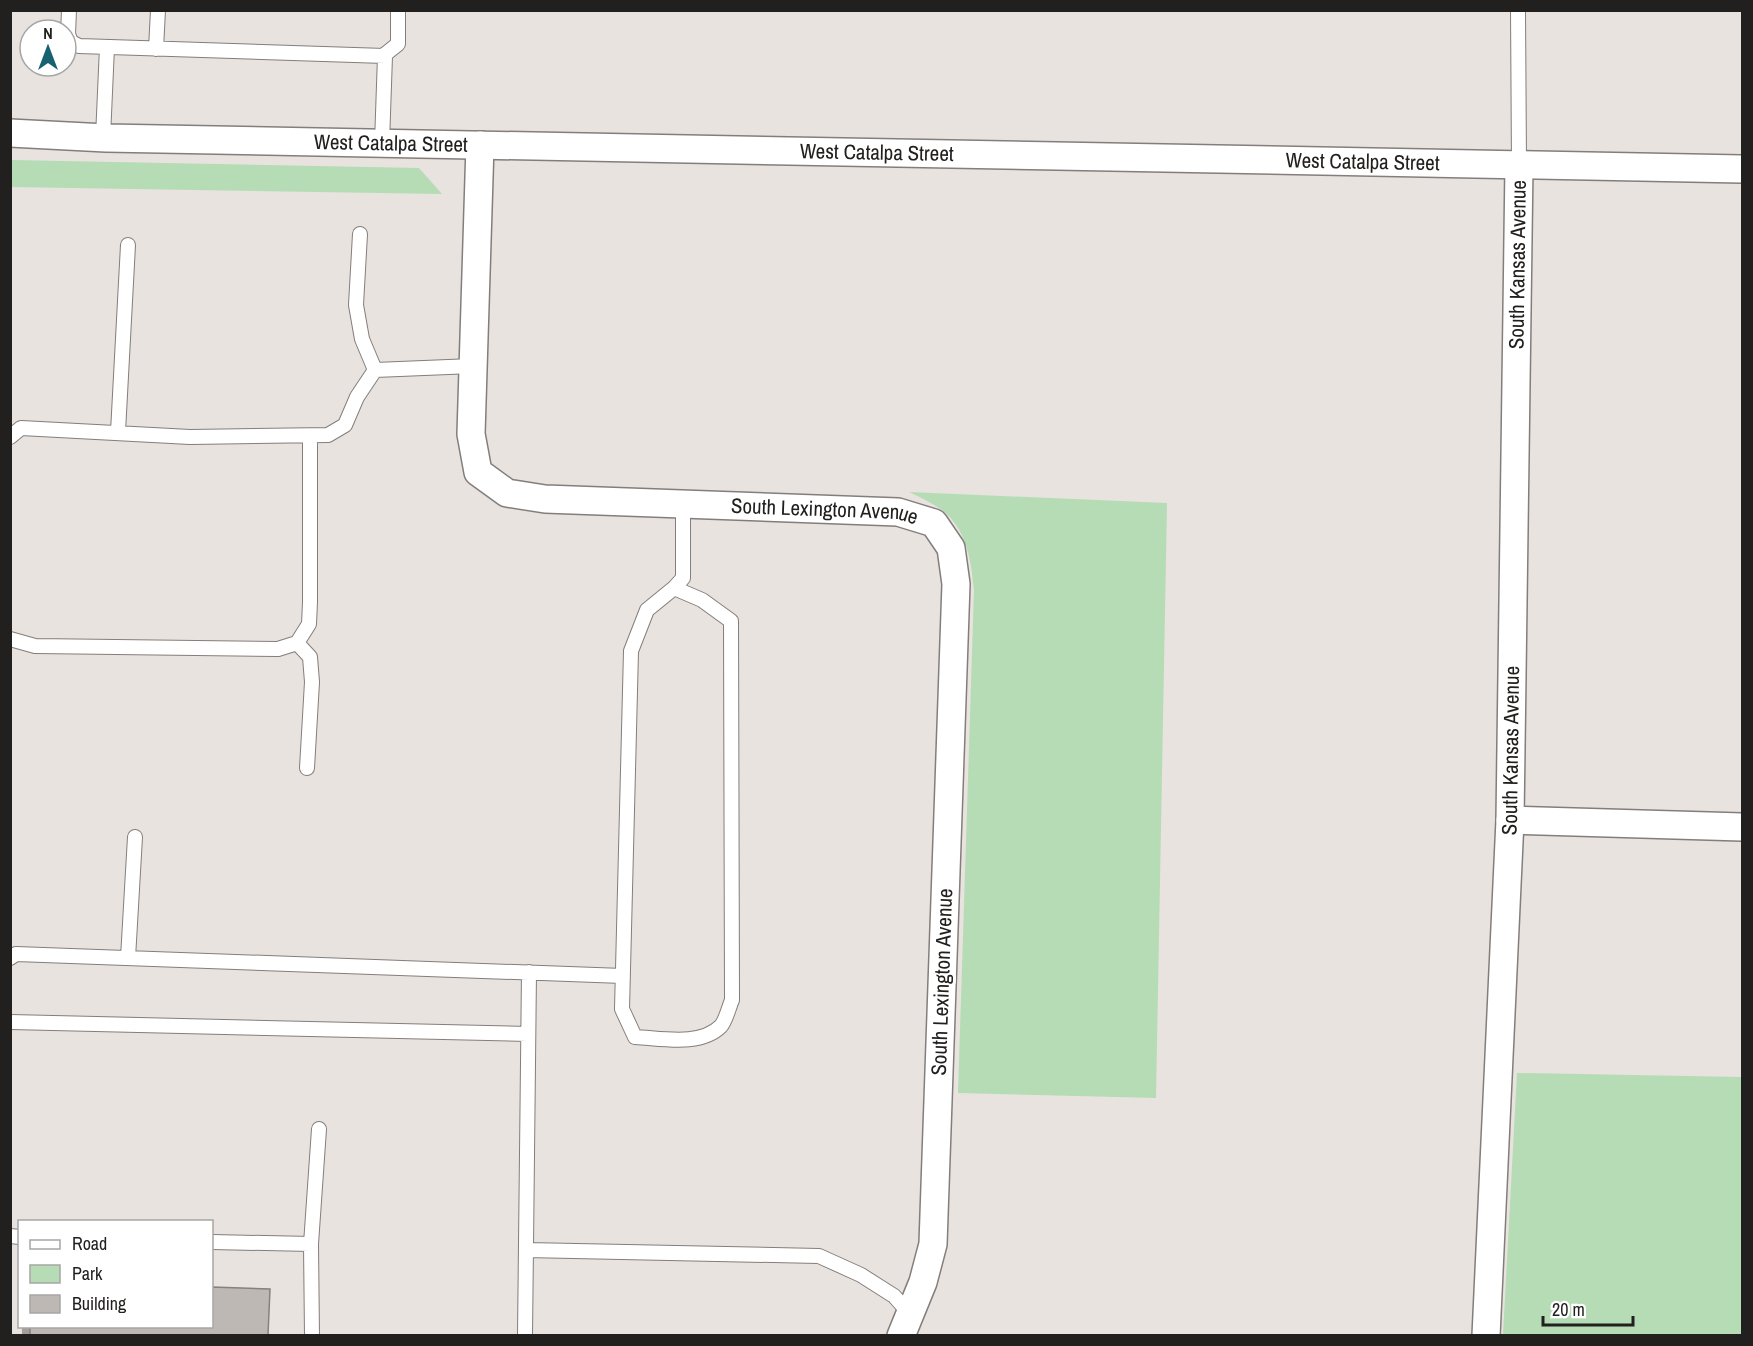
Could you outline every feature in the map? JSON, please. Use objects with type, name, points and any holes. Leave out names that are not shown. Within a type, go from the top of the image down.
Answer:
[{"type":"street","name":"West Catalpa Street","points":[[10,134],[1743,169]]},
{"type":"street","name":"South Lexington Avenue","points":[[480,145],[471,434],[478,472],[507,493],[545,499],[898,512],[934,523],[951,548],[956,584],[933,1244],[906,1325]]},
{"type":"street","name":"South Kansas Avenue","points":[[1486,1335],[1510,820],[1519,165]]},
{"type":"street","points":[[1510,820],[1743,827]]},
{"type":"lane","points":[[69,10],[68,34],[71,42],[79,46],[384,57],[398,45],[398,10]]},
{"type":"lane","points":[[156,49],[158,10]]},
{"type":"lane","points":[[1518,10],[1519,165]]},
{"type":"lane","points":[[103,137],[107,48]]},
{"type":"lane","points":[[382,143],[384,57]]},
{"type":"lane","points":[[360,234],[356,305],[362,339],[375,370]]},
{"type":"lane","points":[[118,432],[128,245]]},
{"type":"lane","points":[[375,370],[473,366]]},
{"type":"lane","points":[[10,436],[21,428],[190,437],[328,435],[345,425],[357,397],[375,370]]},
{"type":"lane","points":[[10,639],[36,646],[278,649],[297,643],[309,624],[310,436]]},
{"type":"lane","points":[[674,588],[702,600],[732,621],[732,1000],[722,1025],[703,1037],[681,1040],[635,1037],[622,1009],[631,651],[647,610],[683,578],[683,504]]},
{"type":"lane","points":[[297,643],[310,657],[312,682],[307,768]]},
{"type":"lane","points":[[128,958],[135,837]]},
{"type":"lane","points":[[10,958],[16,954],[623,976]]},
{"type":"lane","points":[[525,1335],[529,972]]},
{"type":"lane","points":[[10,1022],[528,1034]]},
{"type":"lane","points":[[312,1335],[311,1244],[319,1129]]},
{"type":"lane","points":[[213,1242],[311,1244]]},
{"type":"lane","points":[[526,1250],[819,1256],[861,1275],[894,1296],[906,1325]]},
{"type":"green space","points":[[11,160],[419,168],[442,194],[11,187]]},
{"type":"green space","points":[[909,492],[1167,503],[1156,1098],[958,1093],[974,590],[969,557],[957,526],[942,510]]},
{"type":"green space","points":[[1517,1073],[1742,1077],[1742,1335],[1503,1335]]},
{"type":"building","points":[[213,1287],[270,1289],[268,1335],[30,1335],[30,1328],[213,1328]]}]
